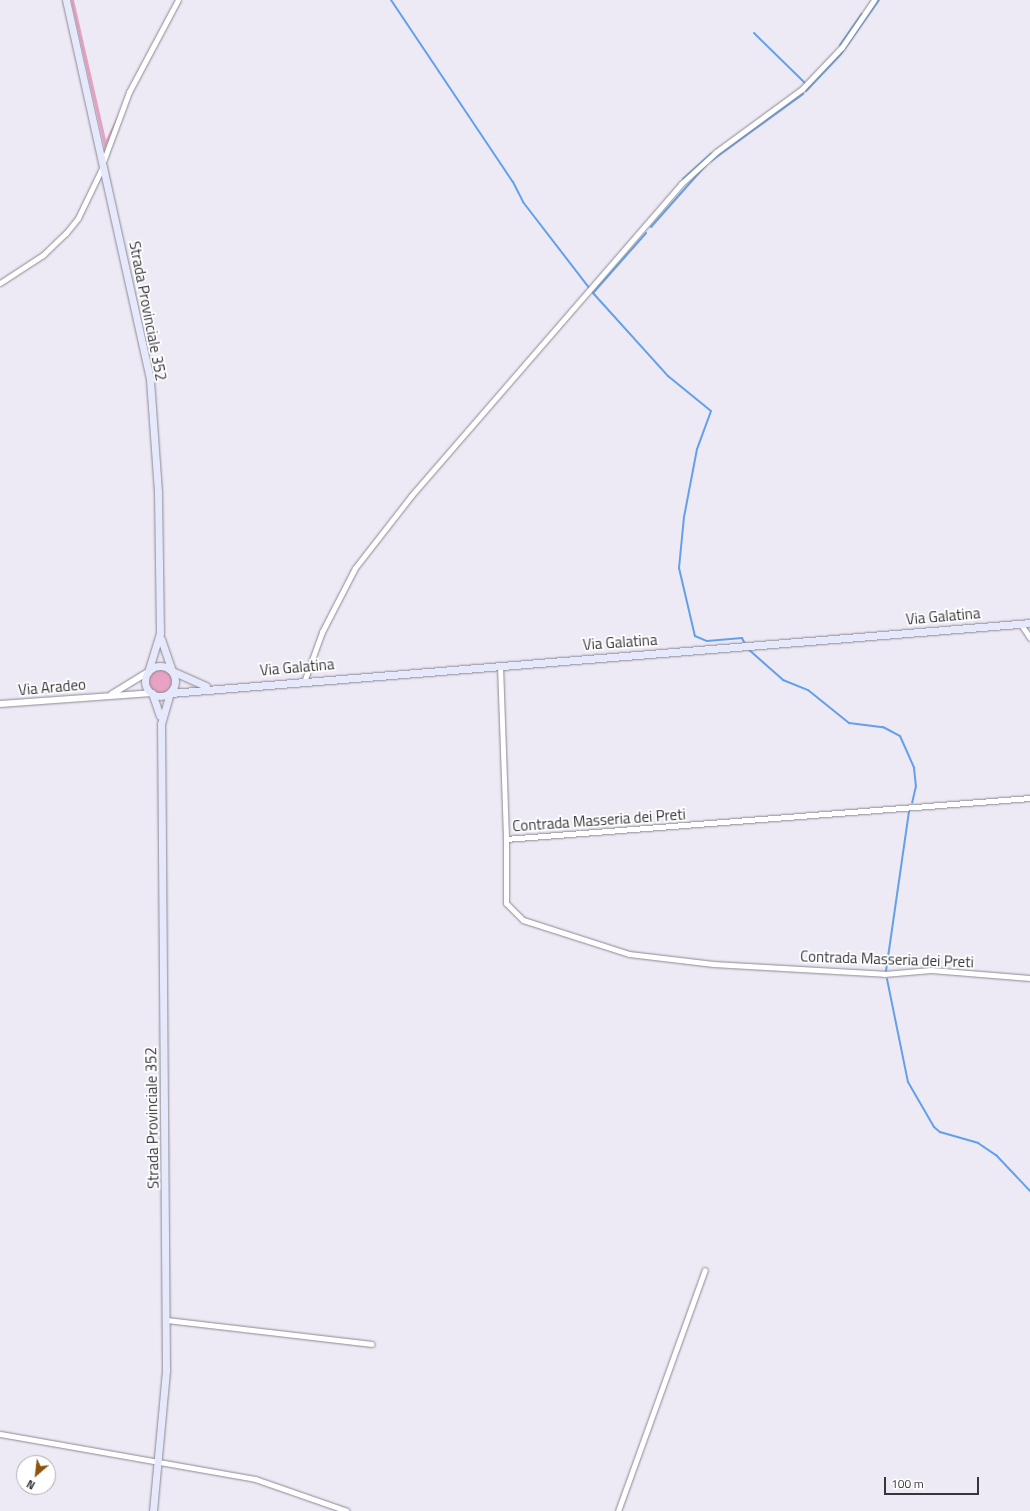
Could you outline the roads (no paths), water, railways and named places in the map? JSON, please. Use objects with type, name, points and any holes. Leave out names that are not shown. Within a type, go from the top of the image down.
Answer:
[{"type":"main road","name":"Strada Provinciale 352","points":[[66,0],[150,380],[158,492],[160,633],[172,671]]},
{"type":"main road","name":"Via Galatina","points":[[170,693],[211,687],[305,679],[1030,623]]},
{"type":"main road","name":"Strada Provinciale 352","points":[[148,672],[160,633]]},
{"type":"main road","points":[[160,666],[172,671],[176,682],[170,693],[152,693],[146,682],[148,672],[160,666]]},
{"type":"main road","name":"Via Galatina","points":[[172,671],[211,687]]},
{"type":"main road","name":"Strada Provinciale 352","points":[[152,693],[161,724],[166,1320],[159,1462],[153,1511]]},
{"type":"main road","name":"Strada Provinciale 352","points":[[161,724],[170,693]]},
{"type":"street","points":[[0,283],[43,255],[66,233],[78,218],[103,164],[129,92],[178,0]]},
{"type":"street","points":[[305,679],[322,632],[355,568],[411,496],[695,170],[768,118],[829,62],[874,0]]},
{"type":"street","points":[[1020,623],[1030,638]]},
{"type":"street","points":[[500,664],[506,839]]},
{"type":"street","name":"Via Aradeo","points":[[107,695],[124,689],[148,672]]},
{"type":"street","name":"Via Aradeo","points":[[0,704],[107,695],[152,693]]},
{"type":"street","name":"Contrada Masseria dei Preti","points":[[1030,798],[506,839],[506,903],[523,920],[629,954],[713,964],[884,974],[931,970],[1030,978]]},
{"type":"street","points":[[618,1511],[705,1270]]},
{"type":"street","points":[[166,1320],[372,1344]]},
{"type":"street","points":[[0,1434],[255,1479],[347,1511]]},
{"type":"waterway","points":[[391,0],[513,182],[523,202],[593,293],[668,376],[711,411],[697,449],[684,517],[679,568],[695,636],[707,641],[742,638],[745,644]]},
{"type":"waterway","points":[[806,91],[841,54],[879,0]]},
{"type":"waterway","points":[[840,45],[862,14]]},
{"type":"waterway","points":[[754,33],[805,83]]},
{"type":"waterway","points":[[711,161],[803,94]]},
{"type":"waterway","points":[[683,179],[711,154]]},
{"type":"waterway","points":[[651,227],[706,165]]},
{"type":"waterway","points":[[593,293],[646,233]]},
{"type":"waterway","points":[[747,648],[783,680],[808,690],[849,723],[883,727],[900,736],[914,768],[916,786],[912,803]]},
{"type":"waterway","points":[[886,971],[909,811]]},
{"type":"waterway","points":[[887,979],[908,1082],[934,1127],[940,1132],[978,1143],[996,1155],[1030,1191]]}]
